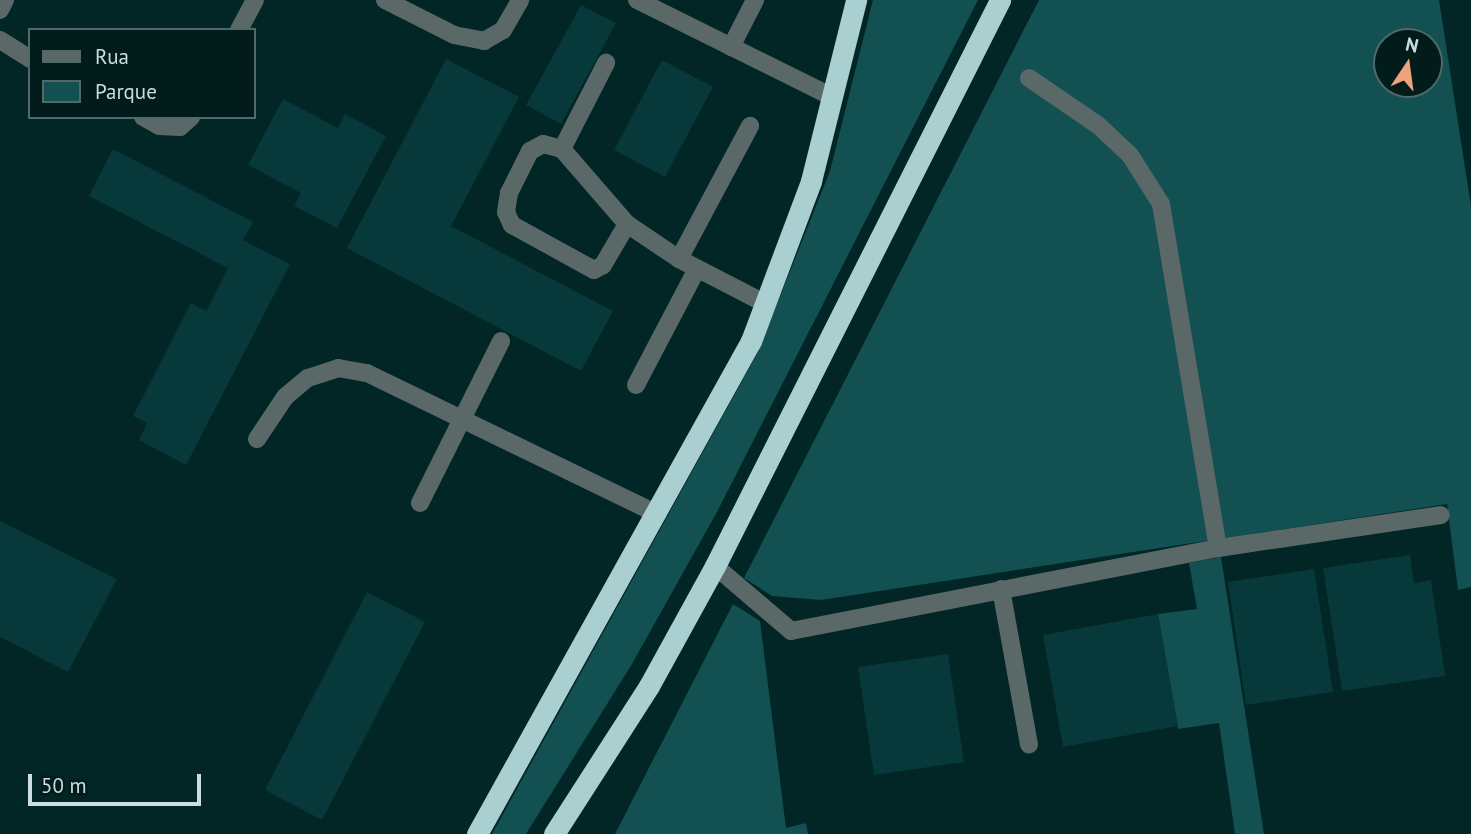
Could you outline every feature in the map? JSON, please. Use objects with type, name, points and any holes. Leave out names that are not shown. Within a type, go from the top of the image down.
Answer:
[{"type":"highway","points":[[477,834],[734,377],[766,304],[804,203],[856,0]]},
{"type":"highway","points":[[554,834],[649,686],[715,566],[1000,0]]},
{"type":"lane","points":[[0,10],[5,0]]},
{"type":"lane","points":[[240,28],[255,0]]},
{"type":"lane","points":[[385,0],[454,35],[484,41],[503,30],[520,0]]},
{"type":"lane","points":[[637,0],[832,97]]},
{"type":"lane","points":[[731,47],[755,0]]},
{"type":"lane","points":[[0,40],[28,58]]},
{"type":"lane","points":[[562,149],[606,63]]},
{"type":"lane","points":[[1029,78],[1099,126],[1130,155],[1161,204],[1218,548]]},
{"type":"lane","points":[[147,119],[159,125],[180,127],[189,119]]},
{"type":"lane","points":[[679,259],[750,127]]},
{"type":"lane","points":[[627,224],[603,265],[594,270],[512,225],[506,212],[509,193],[530,151],[543,144],[562,149],[627,224],[679,259],[766,304]]},
{"type":"lane","points":[[636,385],[697,269]]},
{"type":"lane","points":[[420,503],[501,341]]},
{"type":"lane","points":[[257,439],[285,397],[308,378],[338,368],[367,373],[658,514]]},
{"type":"lane","points":[[715,566],[791,631],[1218,548],[1441,515]]},
{"type":"lane","points":[[1001,589],[1029,744]]},
{"type":"green space","points":[[873,0],[978,0],[717,512],[632,664],[526,834],[492,834],[757,354],[830,171]]},
{"type":"green space","points":[[1039,0],[1439,0],[1471,206],[1471,587],[1458,590],[1447,504],[821,600],[772,596],[744,578]]},
{"type":"green space","points":[[1221,557],[1264,834],[1235,834],[1219,723],[1178,729],[1158,614],[1197,609],[1189,563]]},
{"type":"green space","points":[[733,604],[760,621],[786,828],[806,823],[808,834],[615,834]]},
{"type":"building","points":[[581,5],[616,23],[561,124],[526,105]]},
{"type":"building","points":[[446,59],[519,97],[451,226],[613,311],[581,371],[347,248]]},
{"type":"building","points":[[662,60],[713,87],[665,177],[614,150]]},
{"type":"building","points":[[283,99],[338,128],[345,114],[386,136],[337,228],[294,206],[301,193],[248,165]]},
{"type":"building","points":[[113,149],[253,222],[243,240],[290,264],[186,465],[139,440],[147,423],[133,416],[191,303],[206,311],[228,268],[89,196]]},
{"type":"building","points":[[0,521],[117,579],[68,672],[0,637]]},
{"type":"building","points":[[1410,555],[1414,583],[1431,580],[1445,676],[1342,691],[1323,568]]},
{"type":"building","points":[[1314,569],[1333,692],[1246,705],[1228,582]]},
{"type":"building","points":[[367,592],[425,622],[322,820],[265,790]]},
{"type":"building","points":[[1158,614],[1178,726],[1063,747],[1043,635]]},
{"type":"building","points":[[948,654],[964,762],[874,775],[858,667]]}]
